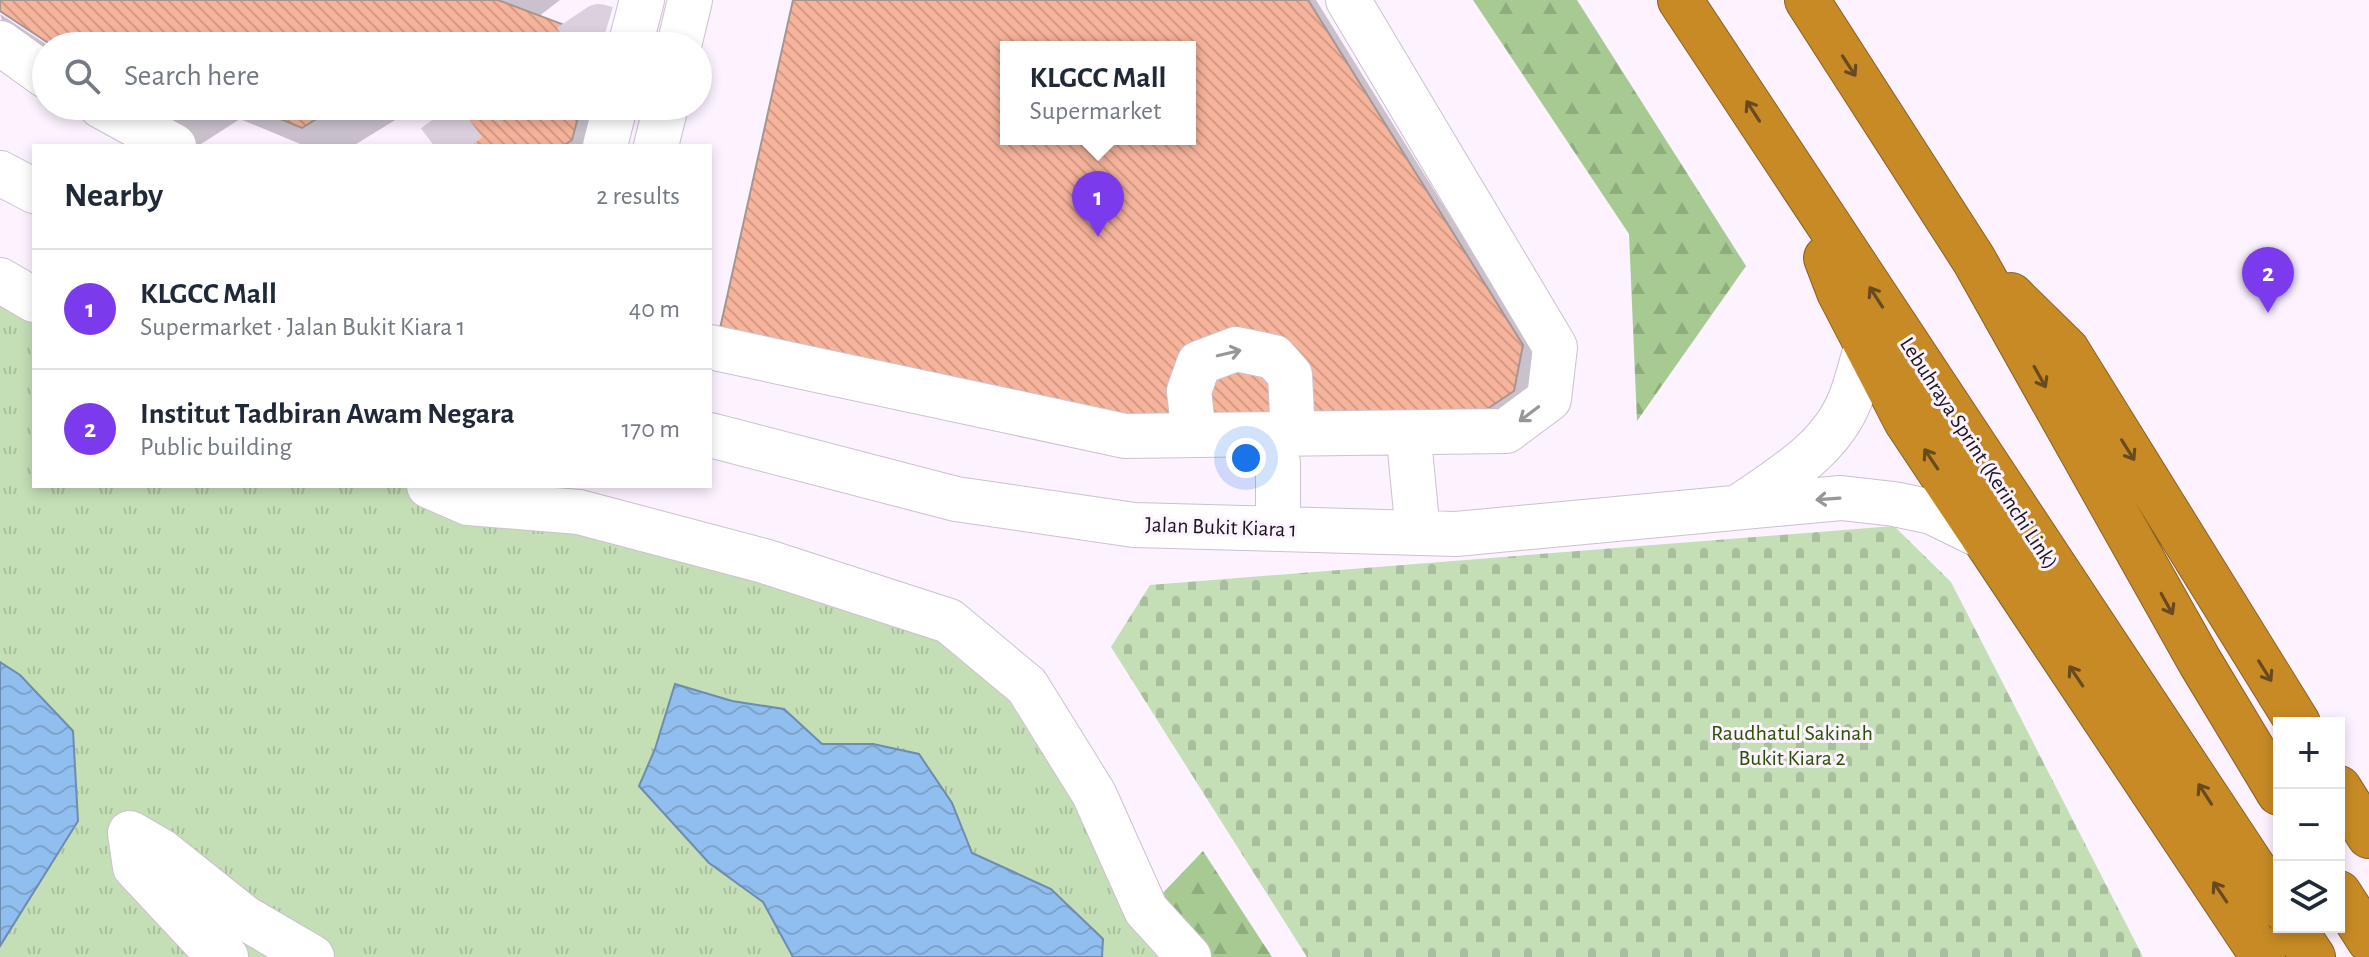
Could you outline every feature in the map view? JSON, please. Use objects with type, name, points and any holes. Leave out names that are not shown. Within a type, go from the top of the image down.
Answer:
[{"type":"highway","name":"Lebuhraya Sprint (Kerinchi Link)","points":[[1680,0],[2289,937]]},
{"type":"highway","points":[[1807,0],[1974,260],[2200,662],[2277,789]]},
{"type":"highway","points":[[1796,176],[1839,292],[1906,421],[1983,537],[2289,937]]},
{"type":"highway","points":[[1974,260],[2067,350],[2294,717]]},
{"type":"highway","points":[[2340,789],[2369,836]]},
{"type":"street","points":[[634,32],[642,0]]},
{"type":"street","points":[[682,32],[690,0]]},
{"type":"street","points":[[712,347],[1125,436],[1194,435],[1286,449],[1506,431],[1549,399],[1555,347],[1348,0]]},
{"type":"street","points":[[0,43],[32,66]]},
{"type":"street","points":[[127,120],[170,144]]},
{"type":"street","points":[[606,144],[612,120]]},
{"type":"street","points":[[656,144],[662,120]]},
{"type":"street","points":[[0,173],[32,190]]},
{"type":"street","points":[[0,280],[32,299]]},
{"type":"street","name":"Jalan Bukit Kiara 1","points":[[1741,505],[1789,472],[1816,449],[1837,425],[1850,400],[1867,345]]},
{"type":"street","points":[[1194,435],[1189,391],[1199,363],[1236,349],[1274,357],[1290,375],[1278,529]]},
{"type":"street","name":"Jalan Bukit Kiara 1","points":[[712,436],[956,499],[1134,525],[1456,534],[1841,498],[1932,512],[1983,537]]},
{"type":"street","points":[[1410,450],[1418,533]]},
{"type":"street","points":[[434,488],[468,503],[579,512],[764,561],[949,621],[1027,686],[1094,794],[1146,910],[1189,957]]},
{"type":"street","points":[[226,957],[208,945],[135,867],[130,833],[161,851],[245,918],[312,957]]},
{"type":"green space","points":[[1473,0],[1577,0],[1746,266],[1637,421],[1629,234]]},
{"type":"green space","points":[[0,275],[32,291],[32,488],[473,488],[948,606],[1157,899],[1206,957],[0,957]]},
{"type":"green space","name":"Raudhatul Sakinah Bukit Kiara 2","points":[[1894,526],[1951,582],[2143,957],[1307,957],[1111,647],[1150,585]]},
{"type":"green space","points":[[1203,851],[1272,957],[1206,957],[1157,899]]},
{"type":"water","points":[[0,662],[20,675],[73,731],[78,821],[0,946]]},
{"type":"water","points":[[675,684],[732,701],[784,709],[822,744],[873,744],[919,754],[952,803],[972,853],[1051,889],[1103,939],[1102,957],[793,957],[763,902],[709,863],[639,786],[655,749]]},
{"type":"building","points":[[0,0],[498,0],[562,24],[570,32],[32,32],[0,11]]},
{"type":"building","points":[[793,0],[1308,0],[1523,345],[1514,391],[1463,425],[1106,423],[719,333]]},
{"type":"building","points":[[283,120],[315,120],[302,128]]},
{"type":"building","points":[[433,120],[577,120],[572,140],[566,144],[446,144]]},
{"type":"tunnel","points":[[590,32],[599,26],[619,32]]},
{"type":"tunnel","points":[[437,144],[469,120]]},
{"type":"place","name":"KLGCC Mall","points":[[1098,237]]},
{"type":"place","name":"Institut Tadbiran Awam Negara","points":[[2268,313]]}]
